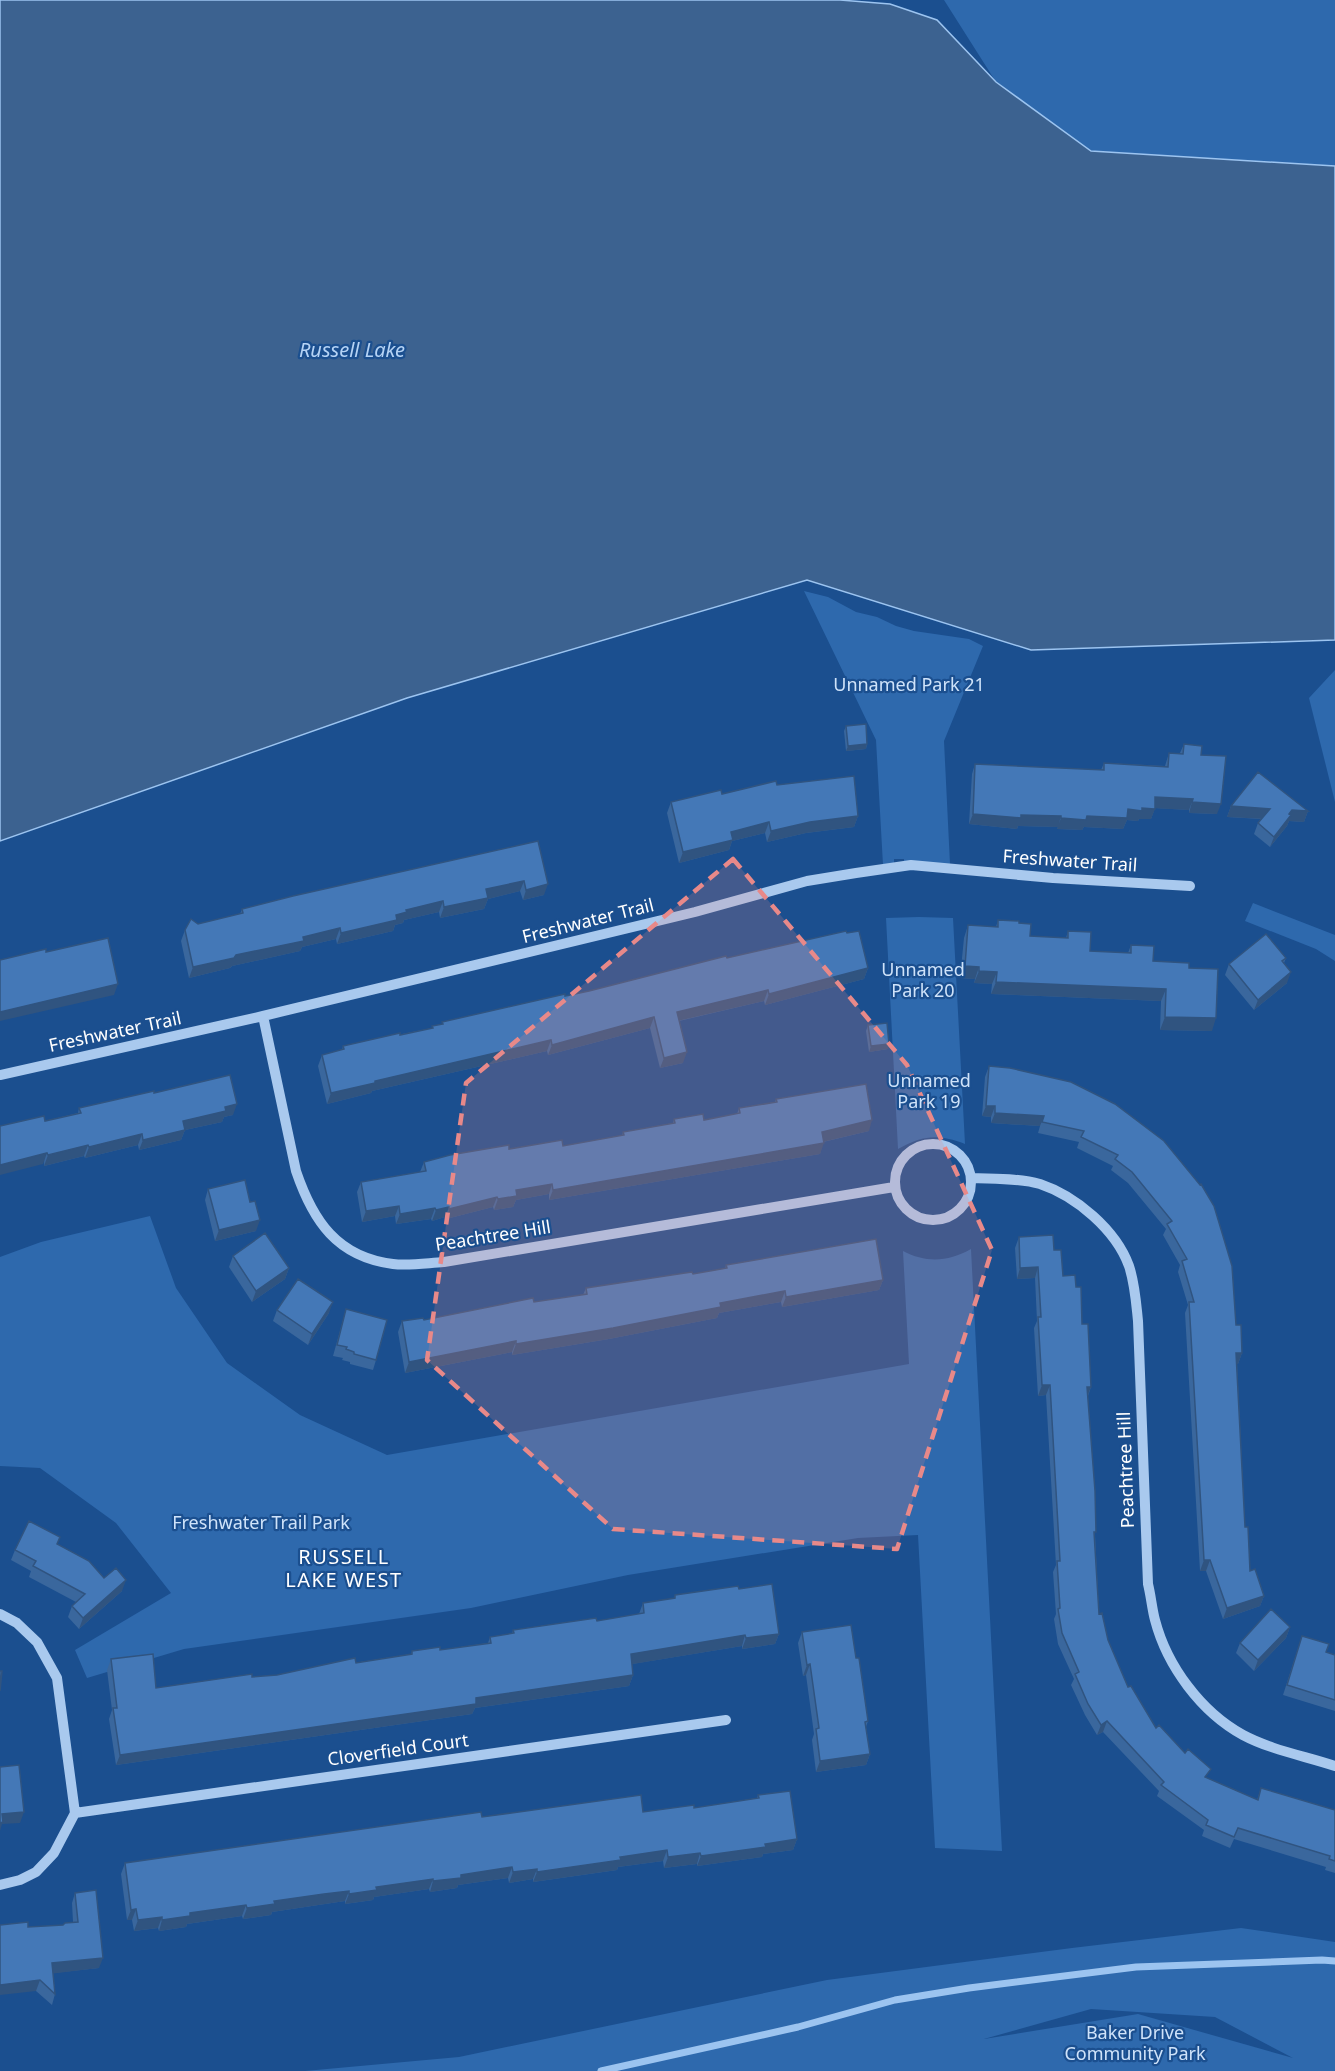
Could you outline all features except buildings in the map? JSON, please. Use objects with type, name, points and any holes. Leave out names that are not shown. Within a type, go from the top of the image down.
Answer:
[{"type":"street","name":"Freshwater Trail","points":[[0,1075],[263,1016],[683,915],[807,881],[900,866],[1190,886]]},
{"type":"street","name":"Peachtree Hill","points":[[263,1016],[296,1171],[302,1186],[316,1217],[326,1231],[350,1250],[370,1259],[394,1264],[444,1262],[894,1187]]},
{"type":"street","points":[[929,1144],[940,1144],[952,1148],[968,1166],[972,1178],[965,1203],[956,1213],[931,1221],[918,1218],[907,1210],[899,1200],[894,1187],[899,1163],[917,1147],[929,1144]]},
{"type":"street","name":"Peachtree Hill","points":[[972,1178],[1022,1180],[1057,1192],[1088,1212],[1123,1252],[1133,1284],[1138,1320],[1148,1584],[1155,1621],[1173,1666],[1218,1718],[1243,1735],[1264,1744],[1335,1766]]},
{"type":"street","points":[[0,1614],[17,1623],[37,1641],[57,1678],[75,1813],[54,1853],[36,1872],[8,1885],[0,1885]]},
{"type":"street","name":"Cloverfield Court","points":[[75,1813],[726,1720]]},
{"type":"highlighted area","points":[[733,859],[907,1065],[992,1250],[897,1549],[613,1529],[427,1360],[466,1083]]},
{"type":"green space","points":[[944,0],[1335,0],[1335,166],[1091,151],[996,82]]},
{"type":"green space","name":"Unnamed Park 21","points":[[804,591],[828,597],[856,612],[877,617],[896,626],[969,639],[983,646],[944,741],[950,864],[904,864],[904,859],[894,859],[894,864],[883,865],[876,740]]},
{"type":"green space","points":[[1335,670],[1335,802],[1309,698]]},
{"type":"green space","points":[[1253,903],[1335,935],[1335,961],[1316,949],[1245,921]]},
{"type":"green space","points":[[886,918],[953,918],[965,1144],[939,1137],[916,1141],[898,1149]]},
{"type":"green space","name":"Freshwater Trail Park","points":[[150,1216],[176,1288],[227,1363],[300,1415],[387,1455],[909,1364],[903,1251],[920,1258],[945,1259],[971,1249],[1002,1851],[935,1848],[918,1535],[858,1538],[628,1575],[471,1608],[184,1649],[87,1678],[75,1650],[171,1593],[116,1523],[40,1468],[0,1466],[0,1257],[41,1242]]},
{"type":"green space","name":"Baker Drive Community Park","points":[[1241,1928],[1335,1942],[1335,2071],[305,2071],[459,2057],[827,1980]],"holes":[[[1091,2009],[1215,2017],[1293,2058],[1138,2014],[984,2039]]]},
{"type":"water","name":"Russell Lake","points":[[0,0],[840,0],[890,4],[937,20],[996,82],[1091,151],[1335,166],[1335,640],[1031,650],[807,580],[407,698],[0,841]]},
{"type":"waterway","points":[[601,2071],[798,2027],[895,2000],[969,1988],[1136,1967],[1335,1961]]},
{"type":"district","name":"RUSSELL LAKE WEST","points":[[344,1568]]},
{"type":"park label","name":"Unnamed Park 20","points":[[923,980]]},
{"type":"park label","name":"Unnamed Park 19","points":[[929,1091]]}]
